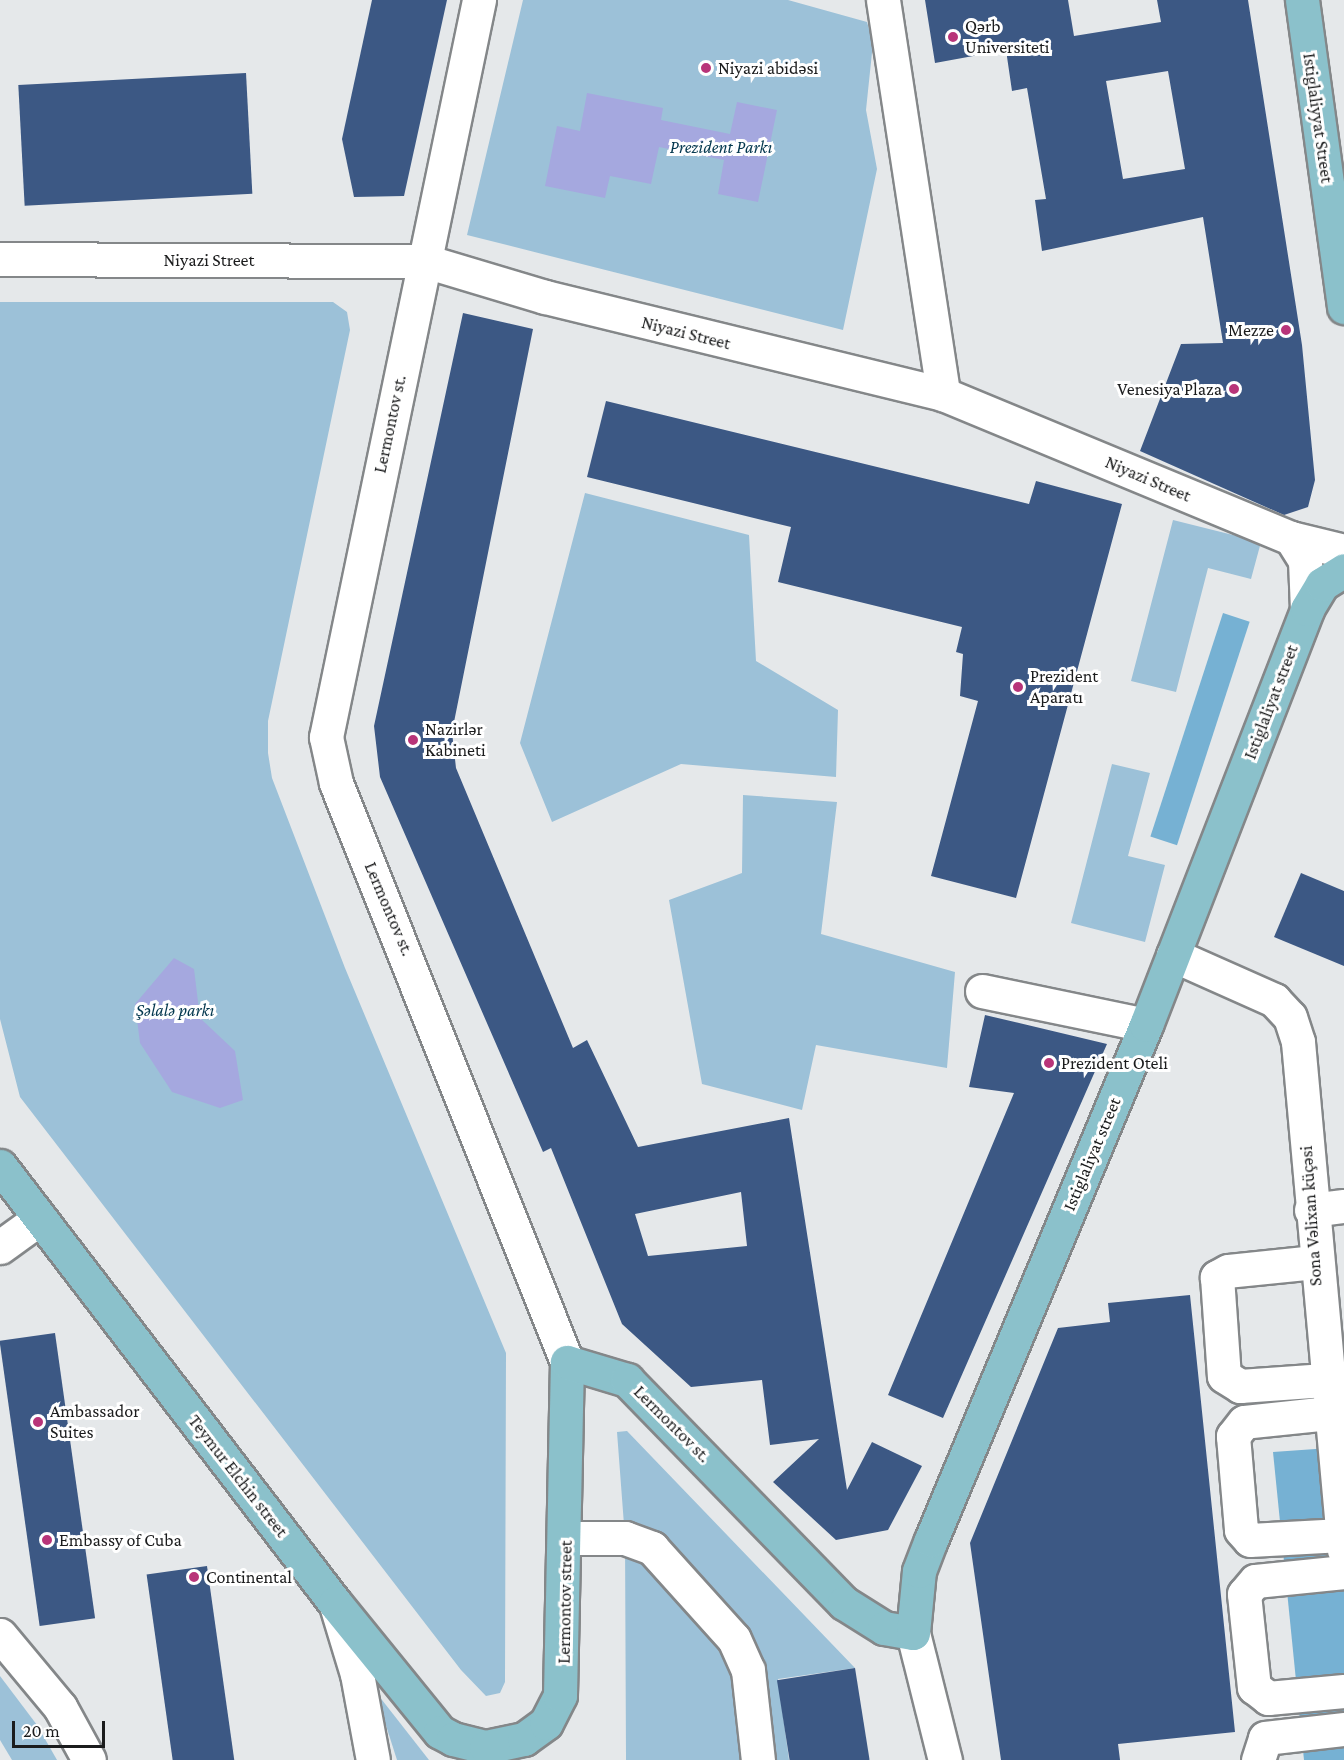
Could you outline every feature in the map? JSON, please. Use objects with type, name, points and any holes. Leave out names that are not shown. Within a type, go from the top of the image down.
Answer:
[{"type":"main road","name":"Istiglaliyyat Street","points":[[1302,0],[1344,308]]},
{"type":"main road","name":"Istiglaliyat street","points":[[913,1633],[919,1571],[1146,1025],[1307,609],[1322,584],[1344,570]]},
{"type":"main road","name":"Teymur Elchin street","points":[[0,1166],[335,1603],[440,1732]]},
{"type":"main road","name":"Lermontov street","points":[[440,1732],[468,1745],[507,1744],[537,1731],[555,1710],[563,1674],[567,1362]]},
{"type":"main road","name":"Lermontov st.","points":[[567,1362],[627,1380],[844,1603],[884,1628],[913,1633]]},
{"type":"street","name":"Lermontov st.","points":[[479,0],[328,712],[328,759],[567,1362]]},
{"type":"street","points":[[883,0],[943,394]]},
{"type":"street","name":"Niyazi Street","points":[[0,259],[425,261],[556,300],[943,394],[1291,538],[1344,551]]},
{"type":"street","points":[[1291,538],[1305,560],[1307,609]]},
{"type":"street","name":"Sona Vəlixan küçəsi","points":[[1173,955],[1252,986],[1290,1017],[1298,1042],[1325,1380],[1343,1543]]},
{"type":"street","points":[[982,991],[1146,1025]]},
{"type":"street","points":[[1311,1210],[1344,1206]]},
{"type":"street","points":[[0,1247],[40,1218]]},
{"type":"street","points":[[1315,1262],[1228,1271],[1217,1277],[1224,1376],[1240,1386],[1325,1380]]},
{"type":"street","points":[[1329,1413],[1244,1422],[1233,1436],[1241,1530],[1250,1540],[1343,1543]]},
{"type":"street","points":[[566,1538],[625,1538],[651,1548],[734,1639],[748,1670],[758,1760]]},
{"type":"street","points":[[1344,1572],[1255,1581],[1244,1594],[1254,1687],[1268,1698],[1344,1691]]},
{"type":"street","points":[[335,1603],[357,1674],[373,1760]]},
{"type":"street","points":[[913,1633],[945,1760]]},
{"type":"street","points":[[0,1635],[60,1707],[89,1760]]},
{"type":"street","points":[[1258,1760],[1264,1738],[1344,1729]]},
{"type":"street","points":[[440,1732],[462,1760]]},
{"type":"green space","name":"Prezident Parkı","points":[[523,0],[788,0],[867,22],[873,43],[866,110],[877,169],[843,330],[467,235]]},
{"type":"green space","name":"Şəlalə parkı","points":[[0,302],[333,302],[347,312],[350,330],[268,721],[268,753],[272,778],[345,968],[506,1353],[505,1682],[500,1693],[486,1696],[461,1670],[20,1097],[0,1019]]},
{"type":"green space","points":[[585,493],[749,535],[756,661],[838,710],[836,777],[681,764],[552,822],[520,743]]},
{"type":"green space","points":[[1173,520],[1261,542],[1251,579],[1208,568],[1176,692],[1131,681]]},
{"type":"green space","points":[[1112,764],[1150,773],[1128,856],[1165,865],[1145,942],[1071,923]]},
{"type":"green space","points":[[743,795],[837,802],[821,934],[955,972],[947,1068],[816,1045],[802,1110],[702,1084],[669,900],[742,873]]},
{"type":"green space","points":[[627,1431],[855,1668],[778,1679],[789,1760],[626,1760],[625,1538],[617,1432]]},
{"type":"green space","points":[[0,1676],[37,1725],[57,1760],[12,1760],[0,1740]]},
{"type":"green space","points":[[375,1691],[429,1760],[397,1760]]},
{"type":"shaded area","points":[[587,93],[663,108],[661,120],[730,134],[737,102],[777,110],[758,202],[718,194],[724,160],[659,147],[651,184],[610,176],[605,198],[545,186],[557,126],[580,131]]},
{"type":"shaded area","points":[[1223,613],[1250,622],[1177,845],[1150,836]]},
{"type":"shaded area","points":[[174,958],[194,969],[200,1018],[235,1051],[243,1100],[220,1108],[172,1092],[140,1043],[135,1004]]},
{"type":"shaded area","points":[[1344,1447],[1344,1760],[1304,1760],[1273,1452]]},
{"type":"building","points":[[372,0],[447,0],[404,196],[354,197],[342,139]]},
{"type":"building","points":[[925,0],[1068,0],[1074,36],[1161,22],[1157,0],[1248,0],[1302,345],[1315,480],[1308,507],[1284,515],[1140,451],[1181,344],[1223,343],[1203,217],[1042,251],[1035,200],[1046,199],[1027,88],[1012,91],[1006,50],[935,63]],"holes":[[[1168,71],[1185,169],[1123,179],[1106,81]]]},
{"type":"building","points":[[246,73],[252,194],[25,206],[18,85]]},
{"type":"building","points":[[463,313],[533,329],[452,732],[456,768],[573,1048],[587,1040],[638,1147],[789,1118],[847,1490],[872,1442],[922,1466],[888,1530],[836,1540],[773,1482],[819,1439],[770,1445],[762,1380],[691,1387],[622,1324],[551,1148],[543,1152],[380,777],[374,726]],"holes":[[[741,1192],[747,1246],[648,1256],[635,1214]]]},
{"type":"building","points":[[606,401],[1029,504],[1036,481],[1122,504],[1016,898],[931,876],[978,701],[960,696],[963,654],[956,652],[962,627],[778,582],[791,527],[587,477]]},
{"type":"building","points":[[1301,873],[1344,891],[1344,966],[1274,937]]},
{"type":"building","points":[[985,1015],[1107,1044],[943,1418],[888,1395],[1014,1093],[969,1087]]},
{"type":"building","points":[[1190,1295],[1235,1732],[1118,1744],[1120,1760],[1001,1760],[970,1543],[1058,1328],[1110,1322],[1108,1303]]},
{"type":"building","name":"Ambassador Suites","points":[[55,1333],[95,1618],[40,1626],[0,1341]]},
{"type":"building","points":[[207,1566],[234,1760],[173,1760],[147,1574]]},
{"type":"building","points":[[855,1668],[870,1760],[790,1760],[777,1680]]},
{"type":"place","name":"Qərb Universiteti","points":[[953,37]]},
{"type":"place","name":"Niyazi abidəsi","points":[[706,68]]},
{"type":"place","name":"Mezze","points":[[1286,330]]},
{"type":"place","name":"Venesiya Plaza","points":[[1234,389]]},
{"type":"place","name":"Prezident Aparatı","points":[[1018,687]]},
{"type":"place","name":"Nazirlər Kabineti","points":[[413,740]]},
{"type":"place","name":"Prezident Oteli","points":[[1049,1063]]},
{"type":"place","name":"Ambassador Suites","points":[[38,1422]]},
{"type":"place","name":"Embassy of Cuba","points":[[47,1540]]},
{"type":"place","name":"Continental","points":[[194,1577]]}]
